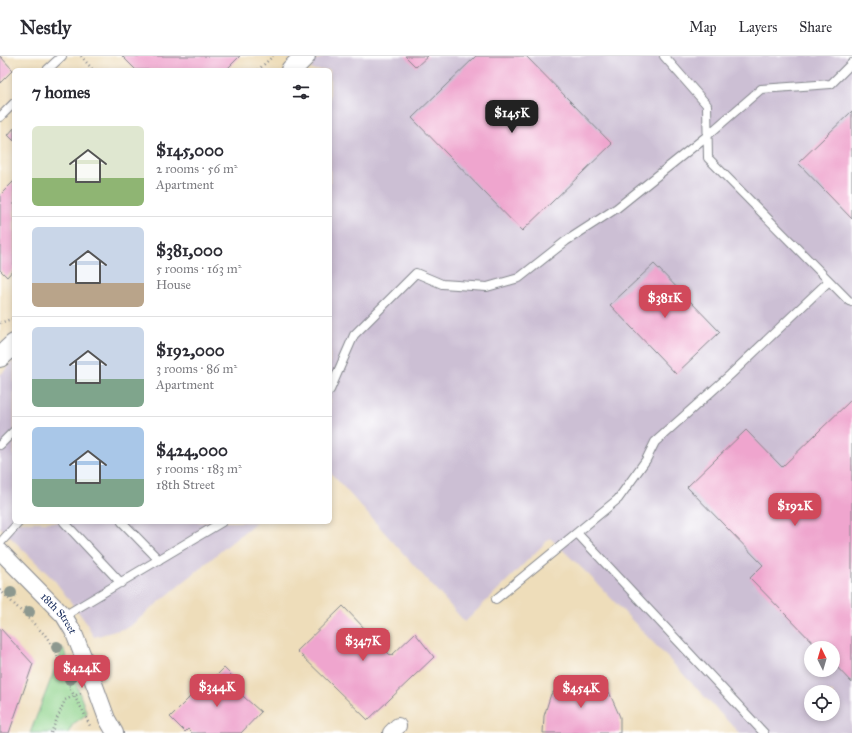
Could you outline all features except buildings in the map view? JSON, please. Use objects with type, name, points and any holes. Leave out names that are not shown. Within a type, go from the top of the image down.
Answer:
[{"type":"street","points":[[292,68],[305,56]]},
{"type":"street","points":[[0,357],[12,346]]},
{"type":"street","name":"18th Street","points":[[0,551],[64,616],[73,631],[107,719],[115,733]]},
{"type":"lane","points":[[49,68],[62,56]]},
{"type":"lane","points":[[664,56],[707,105],[708,158],[829,281],[849,301],[852,302]]},
{"type":"lane","points":[[332,385],[354,335],[416,273],[442,284],[487,287],[519,278],[566,241],[617,208],[708,135],[761,89],[831,84],[852,63]]},
{"type":"lane","points":[[0,117],[12,105]]},
{"type":"lane","points":[[496,599],[618,499],[646,460],[656,442],[730,375],[829,281]]},
{"type":"lane","points":[[0,445],[12,433]]},
{"type":"lane","points":[[0,544],[17,524]]},
{"type":"lane","points":[[66,524],[121,583]]},
{"type":"lane","points":[[124,524],[159,560]]},
{"type":"lane","points":[[64,616],[219,524]]},
{"type":"lane","points":[[577,533],[764,733]]},
{"type":"path","points":[[80,56],[91,68]]},
{"type":"path","points":[[260,68],[273,56]]},
{"type":"path","points":[[0,323],[12,319]]},
{"type":"path","points":[[0,590],[45,635],[54,648],[74,696],[91,727]]},
{"type":"path","points":[[51,733],[65,700],[74,696]]},
{"type":"shaded area","points":[[325,56],[852,56],[852,733],[739,733],[589,575],[550,538],[465,622],[332,474],[332,68],[312,68],[314,60]]},
{"type":"shaded area","points":[[12,363],[12,524],[254,524],[129,627],[94,637],[85,621],[55,581],[0,527],[0,375]]},
{"type":"green space","points":[[63,648],[87,714],[73,724],[68,733],[30,733]]}]
